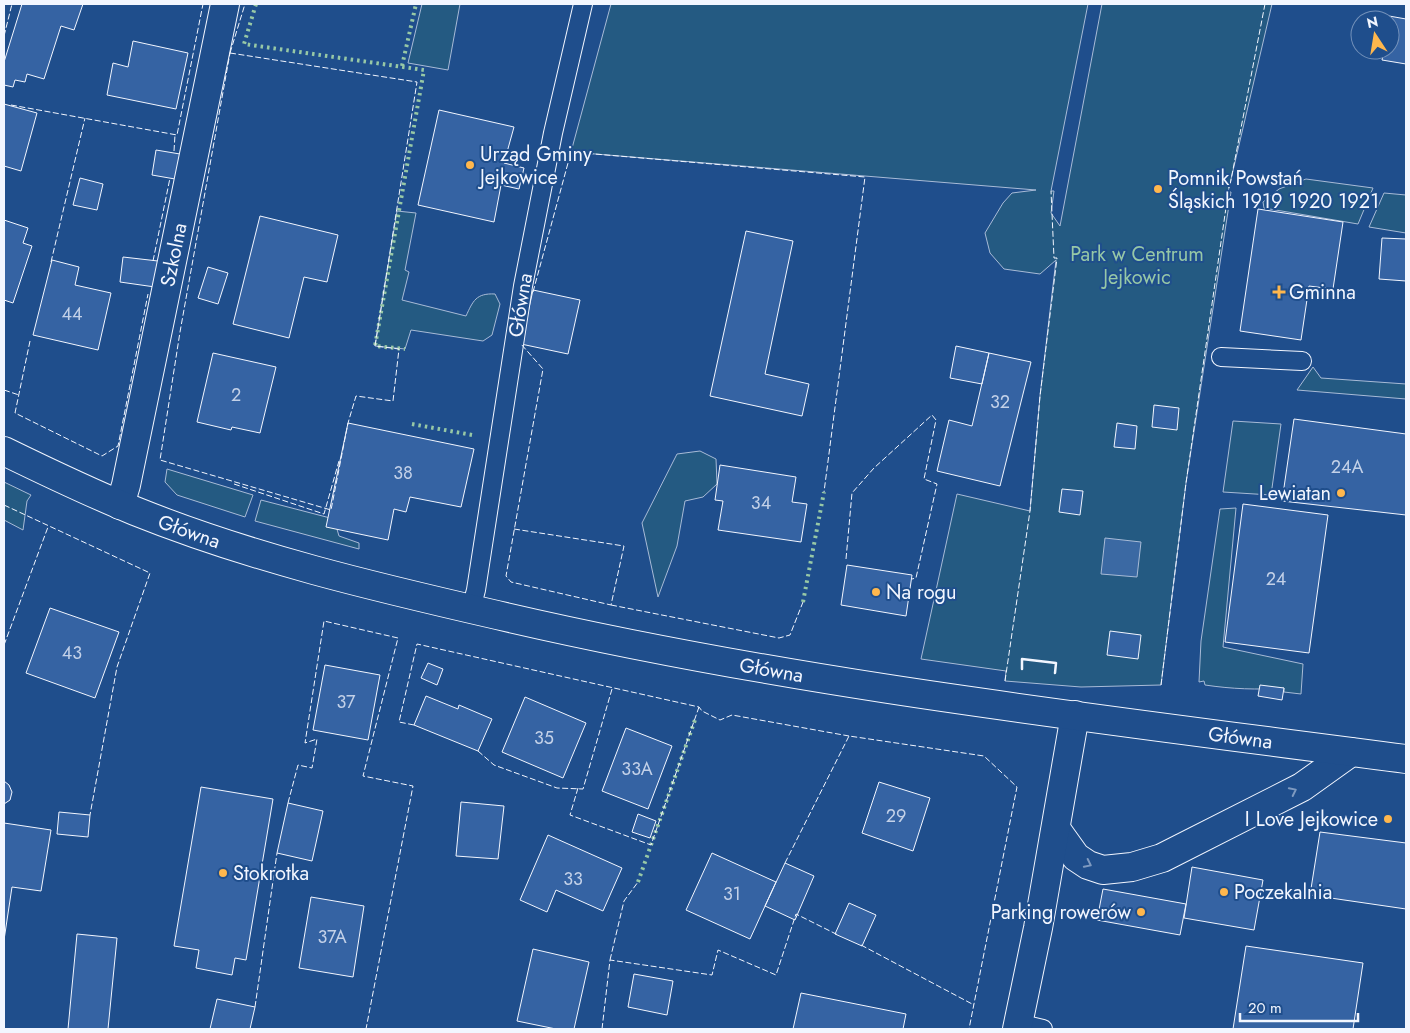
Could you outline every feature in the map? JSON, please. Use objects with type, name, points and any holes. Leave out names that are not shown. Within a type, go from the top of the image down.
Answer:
[{"type":"street","name":"Szkolna","points":[[120,505],[126,485],[225,4]]},
{"type":"street","name":"Główna","points":[[4,451],[120,505],[170,524],[276,559],[338,576],[562,630],[770,670],[1075,716],[1406,759]]},
{"type":"street","points":[[1026,1027],[1038,928],[1075,716]]},
{"type":"street","points":[[1056,829],[1076,857],[1088,865],[1103,870],[1132,868],[1162,858],[1302,787],[1351,752]]},
{"type":"lane","name":"Główna","points":[[471,609],[476,590],[523,286],[553,134],[582,4]]},
{"type":"lane","points":[[1221,357],[1302,361]]},
{"type":"green space","points":[[422,4],[460,4],[448,70],[408,63]]},
{"type":"green space","name":"Park w Centrum Jejkowic","points":[[611,4],[1088,4],[1051,191],[1054,191],[1051,213],[1060,226],[1102,4],[1272,4],[1228,192],[1231,192],[1186,483],[1161,685],[1081,687],[1005,681],[1006,671],[921,659],[957,494],[1030,511],[1040,396],[1056,260],[1040,274],[1004,269],[990,253],[985,233],[1003,203],[1012,193],[1036,190],[571,152]]},
{"type":"green space","points":[[1306,179],[1373,188],[1358,224],[1264,208],[1263,202],[1279,189]]},
{"type":"green space","points":[[1384,193],[1406,195],[1406,233],[1369,227]]},
{"type":"green space","points":[[397,211],[416,213],[405,270],[409,272],[402,300],[466,316],[476,299],[483,295],[495,294],[500,304],[492,335],[483,341],[411,330],[405,349],[375,346]]},
{"type":"green space","points":[[1313,367],[1321,378],[1406,384],[1406,399],[1297,390]]},
{"type":"green space","points":[[1233,421],[1281,424],[1271,495],[1223,492]]},
{"type":"green space","points":[[700,451],[716,459],[717,484],[703,497],[685,501],[677,546],[658,597],[642,523],[677,454]]},
{"type":"green space","points":[[167,469],[253,495],[245,517],[177,495],[165,482]]},
{"type":"green space","points":[[4,482],[31,495],[27,501],[23,530],[4,520]]},
{"type":"green space","points":[[261,500],[334,519],[339,536],[359,543],[359,549],[255,521]]},
{"type":"green space","points":[[1236,508],[1223,647],[1303,664],[1301,694],[1284,692],[1284,688],[1235,688],[1205,685],[1204,681],[1199,682],[1201,641],[1220,509]]},
{"type":"shaded area","points":[[1105,538],[1141,542],[1137,577],[1101,574]]},
{"type":"building","points":[[22,4],[83,4],[74,30],[61,26],[44,79],[27,74],[25,82],[15,80],[13,87],[4,85],[4,62]]},
{"type":"building","points":[[1400,18],[1406,19],[1406,64],[1382,60],[1400,60]]},
{"type":"building","points":[[133,41],[188,53],[176,109],[107,95],[113,63],[128,67]]},
{"type":"building","points":[[4,104],[37,113],[21,171],[4,166]]},
{"type":"building","name":"Urząd Gminy Jejkowice","points":[[439,110],[514,127],[504,163],[524,168],[519,189],[501,185],[494,222],[418,205]]},
{"type":"building","points":[[156,150],[180,154],[175,179],[152,175]]},
{"type":"building","points":[[80,178],[103,184],[97,210],[73,205]]},
{"type":"building","points":[[1258,209],[1343,222],[1333,289],[1309,286],[1301,340],[1240,331]]},
{"type":"building","points":[[260,216],[338,235],[327,282],[304,277],[289,338],[233,324]]},
{"type":"building","points":[[4,220],[28,228],[23,243],[32,246],[13,303],[4,300]]},
{"type":"building","points":[[746,231],[793,241],[765,374],[809,384],[802,416],[710,396]]},
{"type":"building","points":[[1382,238],[1406,239],[1406,281],[1379,279]]},
{"type":"building","points":[[123,257],[158,261],[155,287],[120,282]]},
{"type":"building","points":[[52,260],[79,267],[75,285],[111,293],[98,350],[33,335]]},
{"type":"building","points":[[208,267],[228,273],[218,304],[198,298]]},
{"type":"building","points":[[533,290],[580,300],[568,354],[521,344]]},
{"type":"building","points":[[956,346],[989,353],[982,384],[950,378]]},
{"type":"building","points":[[213,353],[276,367],[260,433],[232,427],[231,430],[197,422]]},
{"type":"building","points":[[989,353],[1031,362],[1000,486],[937,471],[949,420],[972,426]]},
{"type":"building","points":[[1154,405],[1179,408],[1177,430],[1152,427]]},
{"type":"building","points":[[1294,419],[1406,434],[1406,515],[1282,501]]},
{"type":"building","points":[[348,423],[474,449],[461,507],[410,497],[406,512],[394,509],[388,540],[326,527]]},
{"type":"building","points":[[1117,423],[1137,426],[1135,449],[1114,447]]},
{"type":"building","points":[[720,465],[796,477],[792,502],[807,504],[801,542],[718,530],[723,501],[715,500]]},
{"type":"building","points":[[1062,489],[1083,491],[1080,515],[1059,512]]},
{"type":"building","points":[[1243,504],[1328,515],[1309,653],[1225,642]]},
{"type":"building","name":"Na rogu","points":[[847,565],[912,575],[906,616],[841,605]]},
{"type":"building","points":[[50,608],[119,632],[95,698],[26,673]]},
{"type":"building","points":[[1110,631],[1141,635],[1138,659],[1107,655]]},
{"type":"building","points":[[428,663],[443,669],[437,685],[421,678]]},
{"type":"building","points":[[325,665],[380,675],[368,740],[313,730]]},
{"type":"building","points":[[1260,685],[1284,688],[1282,700],[1258,696]]},
{"type":"building","points":[[426,696],[458,709],[459,705],[492,719],[478,751],[414,725]]},
{"type":"building","points":[[525,697],[586,723],[563,778],[502,752]]},
{"type":"building","points":[[626,728],[672,746],[648,809],[602,791]]},
{"type":"building","points":[[4,781],[9,785],[12,792],[10,800],[4,804]]},
{"type":"building","points":[[879,782],[930,798],[913,851],[862,833]]},
{"type":"building","name":"Stokrotka","points":[[201,787],[273,799],[246,960],[235,958],[232,975],[196,968],[199,950],[174,946]]},
{"type":"building","points":[[461,802],[504,806],[498,859],[456,856]]},
{"type":"building","points":[[288,803],[323,811],[312,861],[277,853]]},
{"type":"building","points":[[59,812],[90,815],[88,837],[57,834]]},
{"type":"building","points":[[638,814],[656,821],[650,838],[632,832]]},
{"type":"building","points":[[4,823],[51,830],[41,891],[12,887],[4,940]]},
{"type":"building","points":[[1320,832],[1406,843],[1406,909],[1310,895]]},
{"type":"building","points":[[548,835],[622,868],[603,911],[556,890],[547,912],[520,900]]},
{"type":"building","points":[[712,853],[776,882],[750,939],[686,910]]},
{"type":"building","points":[[785,863],[814,876],[795,920],[765,906]]},
{"type":"building","name":"Poczekalnia","points":[[1192,867],[1263,880],[1254,930],[1184,918]]},
{"type":"building","name":"Parking rowerów","points":[[1103,889],[1186,904],[1180,935],[1097,920]]},
{"type":"building","points":[[311,897],[364,906],[353,977],[299,968]]},
{"type":"building","points":[[849,903],[876,915],[862,946],[835,934]]},
{"type":"building","points":[[77,934],[117,938],[108,1029],[68,1029]]},
{"type":"building","points":[[1246,946],[1363,963],[1353,1029],[1233,1029]]},
{"type":"building","points":[[533,949],[589,962],[574,1029],[556,1029],[517,1021]]},
{"type":"building","points":[[634,974],[673,981],[667,1015],[628,1007]]},
{"type":"building","points":[[801,993],[906,1014],[903,1029],[793,1029]]},
{"type":"building","points":[[217,999],[255,1007],[250,1029],[210,1029]]},
{"type":"hedge","points":[[256,4],[244,44],[424,70],[375,346],[405,349]]},
{"type":"hedge","points":[[402,66],[416,4]]},
{"type":"hedge","points":[[412,424],[472,435]]},
{"type":"hedge","points":[[803,602],[824,492]]},
{"type":"hedge","points":[[638,882],[696,717]]},
{"type":"fence","points":[[4,36],[12,4]]},
{"type":"fence","points":[[11,105],[177,135],[203,4]]},
{"type":"fence","points":[[230,53],[245,4]]},
{"type":"fence","points":[[1230,185],[1265,4]]},
{"type":"fence","points":[[230,53],[417,82],[375,346],[399,349],[393,401],[356,396],[348,423],[331,510],[160,460],[180,332],[230,53]]},
{"type":"fence","points":[[51,262],[85,118]]},
{"type":"fence","points":[[174,151],[175,135]]},
{"type":"fence","points":[[533,292],[571,152],[865,177],[824,492]]},
{"type":"fence","points":[[153,261],[170,178]]},
{"type":"fence","points":[[1161,685],[1186,483],[1229,187]]},
{"type":"fence","points":[[1005,681],[1030,511],[1040,396],[1057,258],[1054,258],[1051,191]]},
{"type":"fence","points":[[30,341],[15,413],[102,456],[118,446],[148,294]]},
{"type":"fence","points":[[514,529],[624,546],[611,605],[511,582],[506,576],[543,369],[521,344]]},
{"type":"fence","points":[[4,390],[19,395]]},
{"type":"fence","points":[[846,559],[852,493],[874,468],[932,415],[936,420],[924,479],[937,484],[916,578],[912,579]]},
{"type":"fence","points":[[234,484],[324,514],[339,461]]},
{"type":"fence","points":[[4,505],[150,573],[117,667],[90,815]]},
{"type":"fence","points":[[4,645],[48,527]]},
{"type":"fence","points":[[611,605],[779,638],[790,635],[803,602]]},
{"type":"fence","points":[[288,803],[298,765],[312,768],[317,739],[305,743],[324,621],[398,638],[363,776],[413,786],[366,1029]]},
{"type":"fence","points":[[414,725],[399,722],[417,644],[699,707],[702,711],[720,720],[732,715],[849,736]]},
{"type":"fence","points":[[478,751],[494,765],[557,788],[583,789],[612,689]]},
{"type":"fence","points":[[578,788],[570,815],[651,845],[699,707]]},
{"type":"fence","points":[[785,863],[849,736],[984,756],[1017,787],[969,1029]]},
{"type":"fence","points":[[255,1007],[277,853]]},
{"type":"fence","points":[[610,960],[624,901],[638,882]]},
{"type":"fence","points":[[602,1029],[610,960],[712,975],[718,950],[776,975],[796,914],[838,935]]},
{"type":"fence","points":[[861,945],[974,1005]]},
{"type":"wall","points":[[1022,669],[1022,659],[1056,663],[1055,673]]},
{"type":"place","name":"Urząd Gminy Jejkowice","points":[[470,165]]},
{"type":"place","name":"Pomnik Powstań Śląskich 1919 1920 1921","points":[[1158,189]]},
{"type":"place","name":"Gminna","points":[[1279,292]]},
{"type":"place","name":"Lewiatan","points":[[1341,493]]},
{"type":"place","name":"Na rogu","points":[[876,592]]},
{"type":"place","name":"I Love Jejkowice","points":[[1388,819]]},
{"type":"place","name":"Stokrotka","points":[[223,873]]},
{"type":"place","name":"Poczekalnia","points":[[1224,892]]},
{"type":"place","name":"Parking rowerów","points":[[1141,912]]}]
